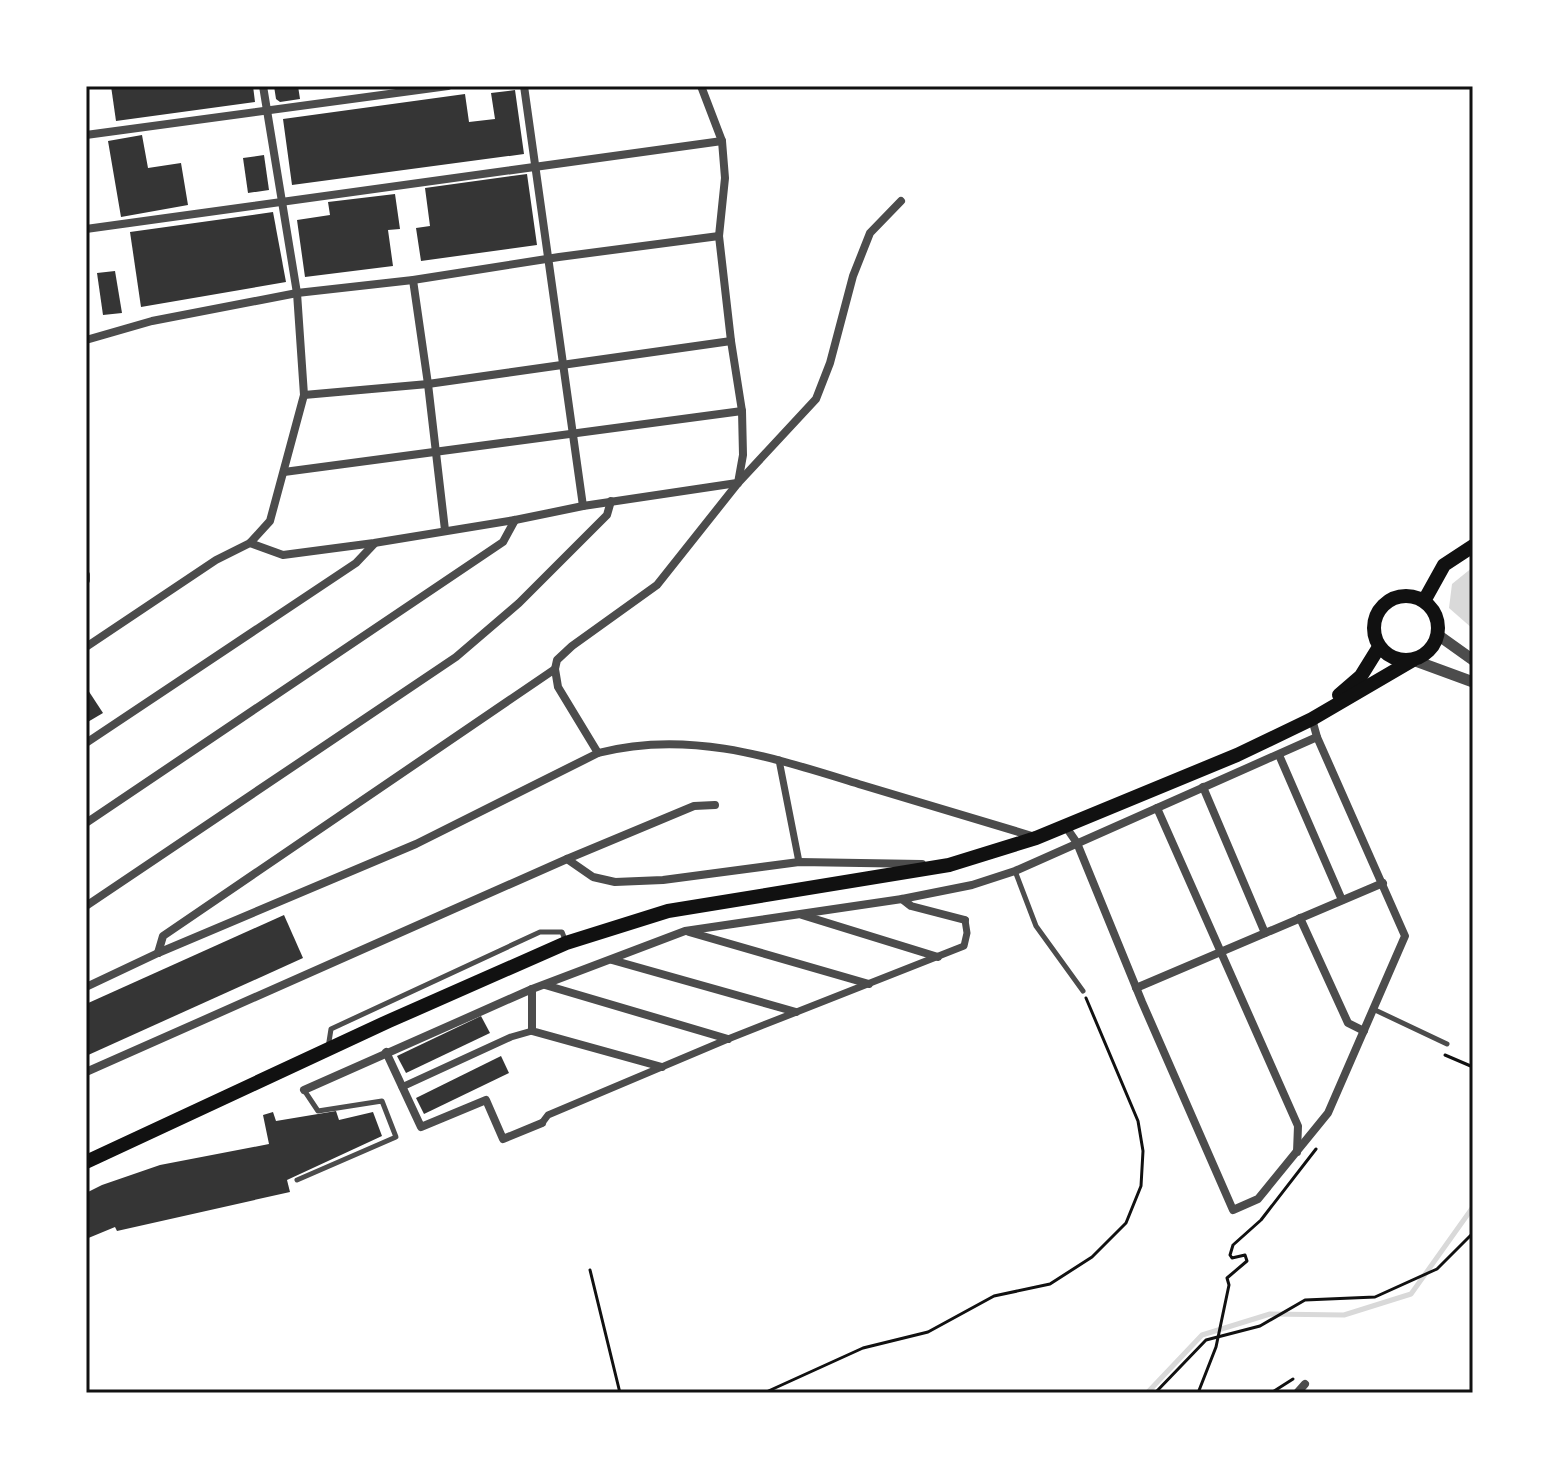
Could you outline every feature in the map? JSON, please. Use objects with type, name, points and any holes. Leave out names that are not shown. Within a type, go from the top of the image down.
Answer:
[{"type":"main road","points":[[1424,601],[1444,565],[1473,546]]},
{"type":"main road","points":[[86,1162],[566,943],[668,911],[949,865],[1066,827],[1237,755],[1312,719],[1426,653],[1438,635],[1437,619],[1424,601],[1414,596],[1401,596],[1381,607],[1374,625],[1379,647],[1391,656],[1413,660]]},
{"type":"main road","points":[[1312,719],[1361,676],[1379,647]]},
{"type":"street","points":[[86,647],[216,560],[250,543],[270,521],[304,395],[297,293],[263,86]]},
{"type":"street","points":[[86,135],[448,86]]},
{"type":"street","points":[[524,86],[583,506]]},
{"type":"street","points":[[701,86],[722,141],[725,178],[719,236],[742,411],[743,455],[738,483]]},
{"type":"street","points":[[86,229],[722,141]]},
{"type":"street","points":[[598,753],[558,687],[557,660],[657,585],[738,483],[816,399],[830,363],[853,276],[870,233],[901,201]]},
{"type":"street","points":[[86,340],[152,321],[297,293],[413,280],[719,236]]},
{"type":"street","points":[[413,280],[445,530]]},
{"type":"street","points":[[304,395],[428,384],[731,341]]},
{"type":"street","points":[[284,472],[742,411]]},
{"type":"street","points":[[250,543],[283,555],[738,483]]},
{"type":"street","points":[[86,906],[456,657],[519,603],[607,515],[611,501]]},
{"type":"street","points":[[86,823],[503,542],[515,520]]},
{"type":"street","points":[[86,743],[356,563],[374,543]]},
{"type":"street","points":[[1438,635],[1473,660]]},
{"type":"street","points":[[1413,660],[1473,682]]},
{"type":"street","points":[[158,953],[163,936],[555,669]]},
{"type":"street","points":[[1066,827],[1077,843],[1136,988],[1233,1210],[1258,1199],[1328,1113],[1405,936],[1317,737],[1312,719]]},
{"type":"street","points":[[304,1090],[532,989],[685,931],[902,899],[972,885],[1015,871],[1317,737]]},
{"type":"street","points":[[86,987],[158,953],[416,844],[598,753],[630,745],[722,746],[779,760],[1036,838]]},
{"type":"street","points":[[1279,755],[1342,900]]},
{"type":"street","points":[[779,760],[799,862]]},
{"type":"street","points":[[1203,787],[1265,933]]},
{"type":"street","points":[[86,1072],[567,859],[694,806],[715,805]]},
{"type":"street","points":[[1157,808],[1298,1126],[1297,1153]]},
{"type":"street","points":[[567,859],[593,877],[615,882],[663,880],[799,862],[949,865]]},
{"type":"street","points":[[1136,988],[1383,883]]},
{"type":"street","points":[[386,1052],[421,1127],[486,1100],[503,1139],[542,1123],[548,1115],[728,1039],[964,946],[967,933],[965,920],[911,906],[902,899]]},
{"type":"street","points":[[798,914],[938,957]]},
{"type":"street","points":[[1300,918],[1348,1023],[1364,1031]]},
{"type":"street","points":[[685,931],[869,984]]},
{"type":"street","points":[[611,960],[796,1012]]},
{"type":"street","points":[[544,985],[728,1039]]},
{"type":"street","points":[[532,989],[532,1031]]},
{"type":"street","points":[[402,1087],[511,1037],[532,1031],[662,1067]]},
{"type":"street","points":[[1297,1393],[1305,1384]]},
{"type":"lane","points":[[1015,871],[1036,926],[1083,991]]},
{"type":"lane","points":[[1373,1009],[1447,1044]]},
{"type":"lane","points":[[297,1180],[396,1137],[382,1101],[318,1111],[304,1090]]},
{"type":"path","points":[[764,1393],[863,1348],[928,1332],[994,1296],[1050,1284],[1092,1257],[1126,1223],[1141,1186],[1143,1151],[1138,1121],[1083,991]]},
{"type":"path","points":[[1198,1393],[1218,1337],[1229,1285],[1227,1278],[1247,1261],[1245,1255],[1232,1258],[1233,1245],[1261,1220],[1313,1156],[1319,1142]]},
{"type":"path","points":[[1155,1393],[1206,1340],[1260,1326],[1305,1300],[1375,1297],[1437,1269],[1473,1233]]},
{"type":"path","points":[[590,1270],[620,1393]]},
{"type":"shaded area","points":[[1473,567],[1473,629],[1449,608],[1452,584]]},
{"type":"building","points":[[111,86],[253,86],[255,102],[116,121]]},
{"type":"building","points":[[274,86],[298,86],[300,99],[280,102],[276,99]]},
{"type":"building","points":[[515,90],[524,154],[292,185],[283,119],[465,94],[469,122],[495,119],[491,93]]},
{"type":"building","points":[[142,135],[148,168],[181,163],[188,205],[121,217],[108,141]]},
{"type":"building","points":[[264,155],[269,190],[248,193],[243,158]]},
{"type":"building","points":[[527,174],[537,245],[421,261],[416,228],[430,226],[425,188]]},
{"type":"building","points":[[395,194],[400,229],[388,230],[393,266],[305,277],[297,220],[330,215],[328,202]]},
{"type":"building","points":[[273,212],[286,282],[141,307],[130,232]]},
{"type":"building","points":[[115,271],[122,313],[103,315],[97,273]]},
{"type":"building","points":[[86,687],[103,713],[86,723]]},
{"type":"building","points":[[284,915],[303,958],[86,1056],[86,1004]]},
{"type":"building","points":[[481,1016],[490,1033],[406,1073],[397,1056]]},
{"type":"building","points":[[501,1056],[509,1073],[424,1114],[416,1098]]},
{"type":"building","points":[[336,1111],[339,1120],[373,1112],[382,1136],[287,1180],[290,1192],[117,1231],[115,1227],[86,1239],[86,1193],[160,1165],[269,1144],[263,1115],[273,1112],[276,1121]]},
{"type":"waterway","points":[[1147,1393],[1202,1335],[1270,1314],[1344,1315],[1411,1294],[1473,1207]]}]
